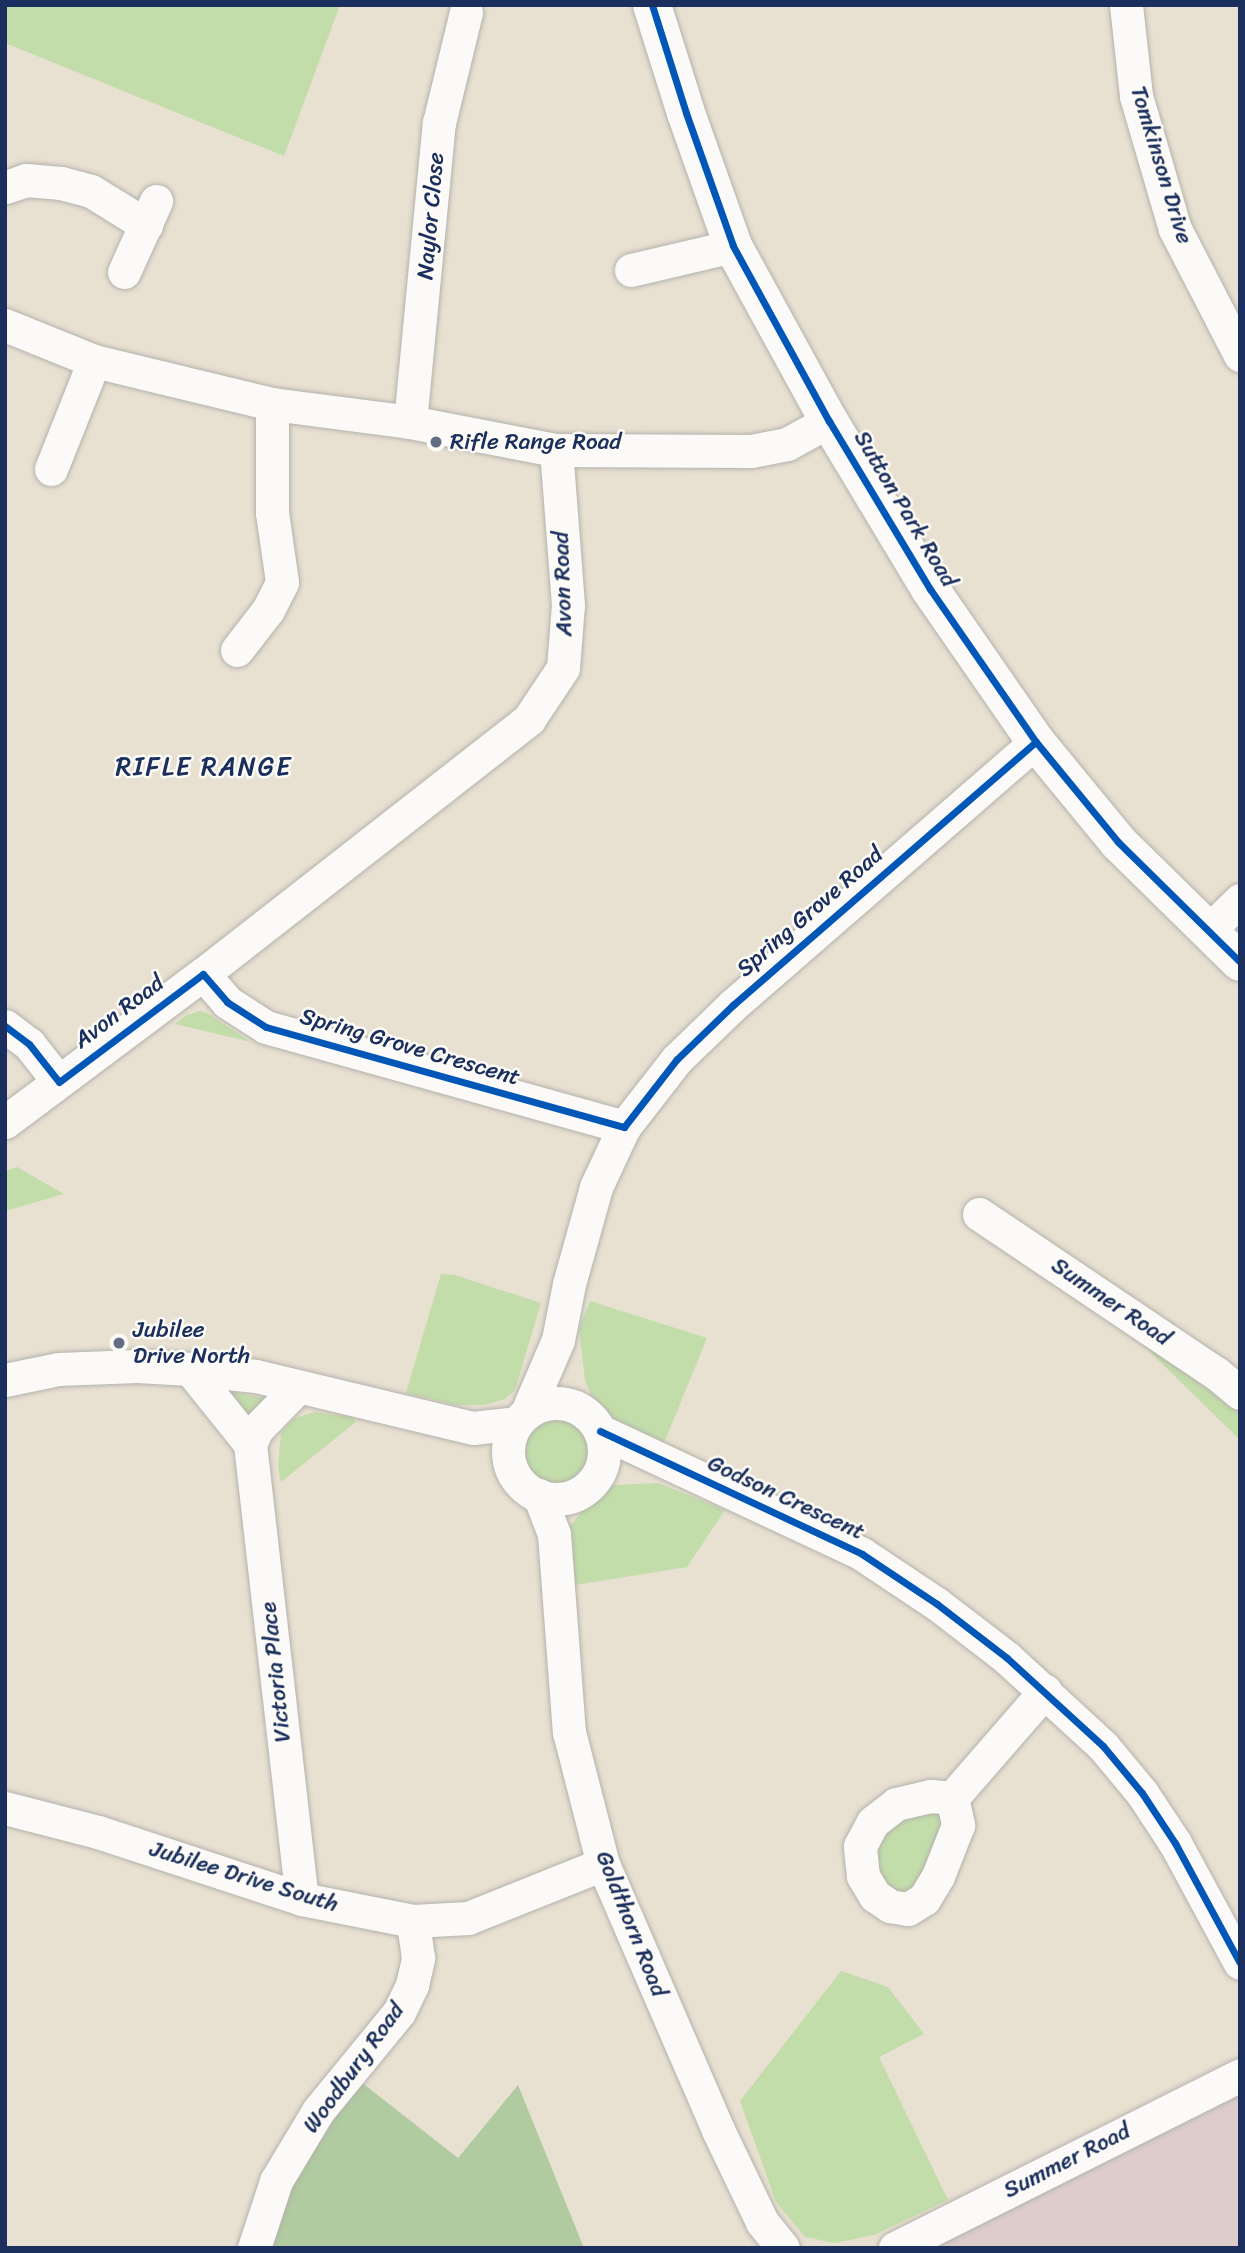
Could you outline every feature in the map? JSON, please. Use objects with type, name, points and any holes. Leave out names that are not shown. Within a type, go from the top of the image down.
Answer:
[{"type":"main road","name":"Sutton Park Road","points":[[652,5],[686,113],[733,246],[829,421],[930,589],[1036,742],[1118,842],[1240,962]]},
{"type":"street","name":"Tomkinson Drive","points":[[1126,5],[1136,96],[1175,229],[1240,355]]},
{"type":"street","name":"Naylor Close","points":[[410,422],[439,123],[466,12]]},
{"type":"street","points":[[6,187],[26,180],[61,183],[151,213],[124,272]]},
{"type":"street","points":[[631,270],[733,246]]},
{"type":"street","points":[[5,326],[94,361],[272,404],[410,422],[556,450],[751,451],[787,444],[829,421]]},
{"type":"street","points":[[51,469],[94,361]]},
{"type":"street","points":[[237,650],[268,610],[282,582],[272,513],[272,404]]},
{"type":"street","name":"Avon Road","points":[[5,1122],[203,974],[530,719],[563,668],[568,605],[556,450]]},
{"type":"street","name":"Spring Grove Road","points":[[522,1418],[558,1339],[569,1284],[596,1188],[624,1127],[677,1059],[733,1005],[1036,742]]},
{"type":"street","points":[[1207,932],[1240,900]]},
{"type":"street","name":"Spring Grove Crescent","points":[[203,974],[227,1002],[266,1027],[624,1127]]},
{"type":"street","points":[[5,1026],[29,1044],[59,1082]]},
{"type":"street","name":"Summer Road","points":[[979,1214],[1216,1373],[1240,1393]]},
{"type":"street","name":"Spring Grove Road","points":[[558,1339],[590,1420]]},
{"type":"street","points":[[5,1380],[58,1369],[137,1366],[190,1369],[256,1376],[473,1428],[522,1418],[554,1403],[590,1420],[603,1444],[596,1476],[554,1534]]},
{"type":"street","points":[[190,1369],[250,1444],[257,1429],[298,1387]]},
{"type":"street","points":[[522,1418],[508,1445],[508,1457],[518,1480],[539,1495],[567,1497],[596,1476]]},
{"type":"street","name":"Godson Crescent","points":[[590,1420],[673,1467],[763,1506],[862,1555],[937,1604],[1045,1691],[1103,1746],[1142,1793],[1175,1843],[1240,1963]]},
{"type":"street","points":[[473,1428],[508,1457]]},
{"type":"street","name":"Victoria Place","points":[[250,1444],[302,1899]]},
{"type":"street","name":"Godson Crescent","points":[[596,1476],[673,1467]]},
{"type":"street","name":"Goldthorn Road","points":[[539,1495],[554,1534],[569,1732],[603,1864],[718,2130],[762,2222],[783,2248]]},
{"type":"street","points":[[952,1798],[1045,1691]]},
{"type":"street","name":"Jubilee Drive South","points":[[5,1808],[98,1832],[302,1899],[413,1921],[468,1918],[603,1864]]},
{"type":"street","name":"Woodbury Road","points":[[254,2248],[276,2181],[318,2111],[399,2012],[412,1985],[418,1958],[413,1921]]},
{"type":"street","name":"Summer Road","points":[[895,2248],[1240,2075]]},
{"type":"shaded area","points":[[1240,2075],[1240,2248],[895,2248]]},
{"type":"green space","points":[[5,5],[340,5],[284,156],[5,43]]},
{"type":"green space","points":[[200,1011],[251,1042],[175,1024],[187,1015]]},
{"type":"green space","points":[[17,1167],[64,1194],[5,1211],[5,1171]]},
{"type":"green space","points":[[441,1274],[455,1275],[541,1303],[515,1390],[505,1399],[485,1405],[457,1405],[406,1393]]},
{"type":"green space","points":[[590,1301],[707,1338],[664,1443],[598,1412],[585,1380],[579,1329]]},
{"type":"green space","points":[[1123,1313],[1240,1398],[1240,1440],[1141,1343]]},
{"type":"green space","points":[[226,1391],[273,1400],[253,1421]]},
{"type":"green space","points":[[550,1407],[571,1416],[591,1449],[581,1476],[564,1489],[550,1493],[520,1460],[518,1435],[538,1414]]},
{"type":"green space","points":[[315,1412],[352,1417],[356,1422],[281,1482],[278,1467],[281,1433],[295,1418]]},
{"type":"green space","points":[[658,1483],[725,1510],[687,1567],[569,1586],[568,1529],[589,1503],[612,1485]]},
{"type":"green space","points":[[952,1798],[924,1899],[875,1896],[873,1822]]},
{"type":"green space","points":[[841,1971],[888,1987],[924,2034],[879,2057],[948,2200],[874,2235],[835,2243],[805,2237],[776,2202],[740,2101]]},
{"type":"green space","points":[[361,2082],[458,2158],[518,2085],[584,2248],[254,2248],[276,2181]]},
{"type":"cycle path","points":[[652,5],[686,113],[733,246],[829,421],[930,589],[1036,742],[1118,842],[1240,962]]},
{"type":"cycle path","points":[[5,1026],[29,1044],[59,1082],[203,974],[227,1002],[266,1027],[624,1127],[677,1059],[733,1005],[1036,742]]},
{"type":"cycle path","points":[[600,1431],[862,1554],[937,1604],[1007,1658],[1103,1746],[1142,1793],[1175,1843],[1240,1963]]},
{"type":"place","name":"Rifle Range Road","points":[[436,442]]},
{"type":"place","name":"Jubilee Drive North","points":[[119,1343]]},
{"type":"district","name":"RIFLE RANGE","points":[[204,767]]}]
